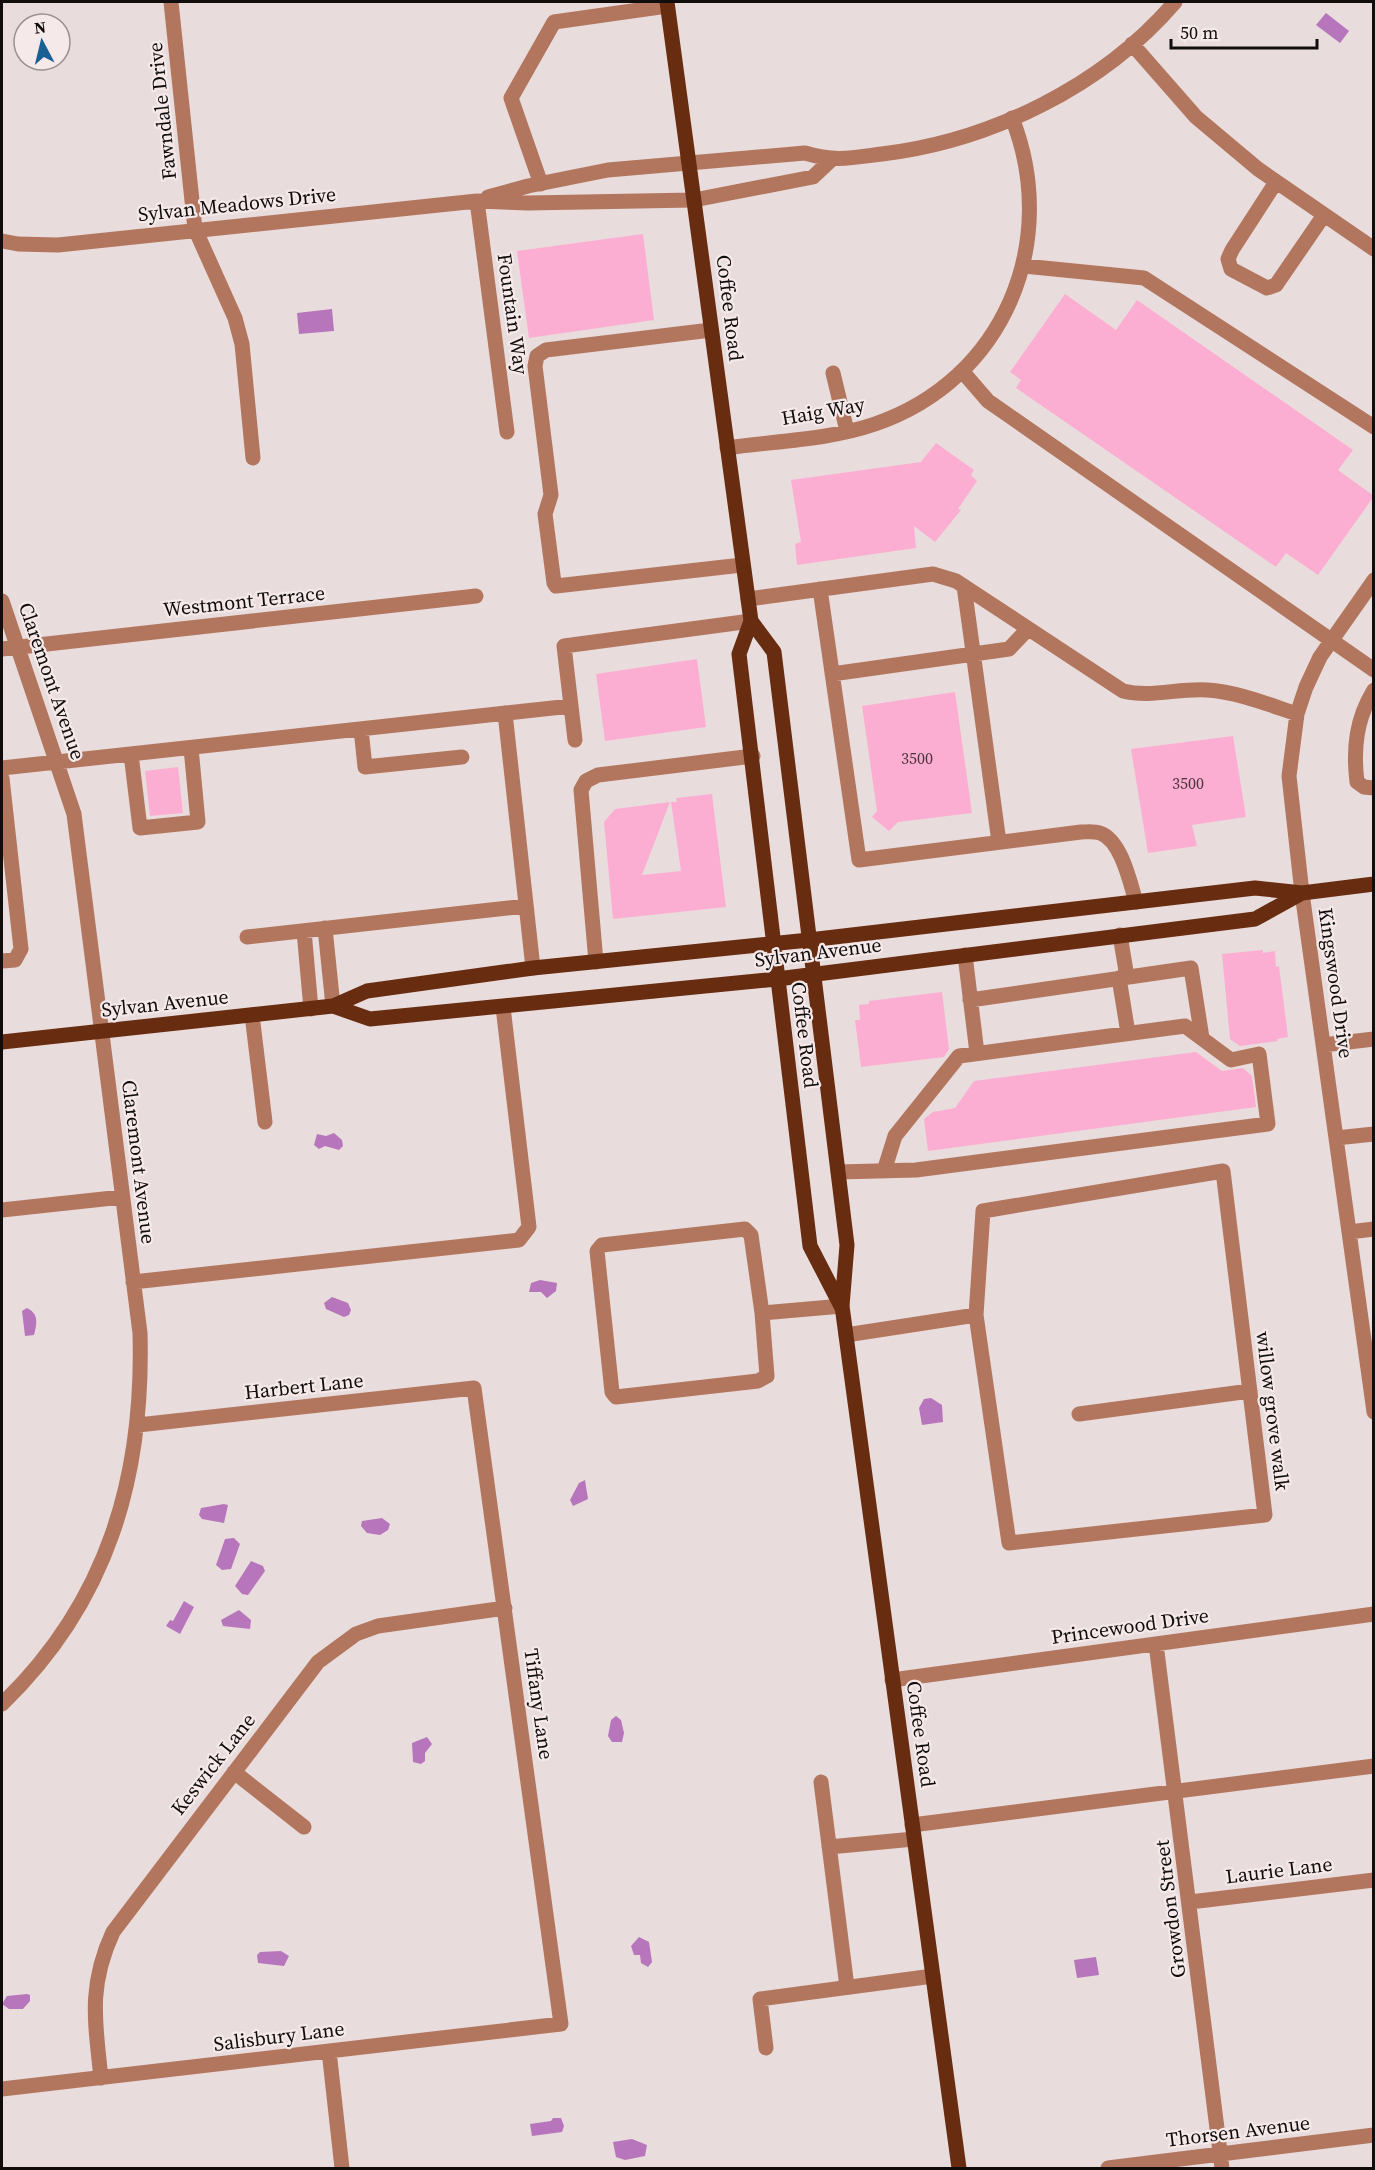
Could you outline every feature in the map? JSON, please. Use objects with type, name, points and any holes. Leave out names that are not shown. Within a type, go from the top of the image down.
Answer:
[{"type":"main road","name":"Coffee Road","points":[[667,4],[747,598],[751,621],[774,652],[847,1245],[842,1306],[959,2169]]},
{"type":"main road","name":"Coffee Road","points":[[751,621],[739,654],[810,1246],[842,1306]]},
{"type":"main road","name":"Sylvan Avenue","points":[[2,1042],[312,1009],[333,1006],[367,992],[533,968],[773,944],[1255,888],[1302,893],[1374,884]]},
{"type":"main road","name":"Sylvan Avenue","points":[[333,1006],[370,1019],[777,979],[1255,919],[1302,893]]},
{"type":"street","name":"Fawndale Drive","points":[[171,2],[195,229],[235,318],[242,344],[253,458]]},
{"type":"street","name":"Sylvan Meadows Drive","points":[[477,201],[541,183],[608,170],[806,153],[830,161],[939,144],[1012,118],[1056,97],[1098,70],[1132,44],[1175,2]]},
{"type":"street","points":[[541,183],[511,98],[555,22],[601,8],[667,4]]},
{"type":"street","points":[[1132,44],[1196,117],[1276,182],[1374,249]]},
{"type":"street","name":"Haig Way","points":[[727,448],[847,431],[904,412],[931,396],[962,371],[981,351],[999,324],[1024,266],[1031,207],[1028,171],[1012,118]]},
{"type":"street","name":"Sylvan Meadows Drive","points":[[2,241],[18,244],[58,245],[477,201],[528,203],[694,200],[813,177],[830,161]]},
{"type":"street","points":[[1276,182],[1232,249],[1228,259],[1231,269],[1267,288],[1275,285],[1324,215]]},
{"type":"street","name":"Fountain Way","points":[[477,201],[507,432]]},
{"type":"street","points":[[1024,266],[1144,278],[1374,427]]},
{"type":"street","points":[[711,330],[546,350],[537,356],[535,366],[551,495],[545,514],[556,586],[742,565]]},
{"type":"street","points":[[962,371],[988,401],[1374,670]]},
{"type":"street","points":[[833,373],[847,431]]},
{"type":"street","points":[[747,598],[933,574],[964,586],[1027,630],[1123,691],[1138,695],[1204,689],[1233,693],[1297,714]]},
{"type":"street","name":"Kingswood Drive","points":[[1374,580],[1320,657],[1297,714],[1289,776],[1302,893],[1374,1412]]},
{"type":"street","points":[[964,586],[999,842]]},
{"type":"street","points":[[820,589],[859,860],[1081,832],[1100,833],[1112,841],[1126,867],[1136,902]]},
{"type":"street","name":"Westmont Terrace","points":[[8,648],[476,596]]},
{"type":"street","name":"Claremont Avenue","points":[[2,601],[8,648],[58,762],[74,814],[140,1333],[141,1382],[138,1425],[123,1501],[91,1584],[45,1655],[2,1704]]},
{"type":"street","points":[[574,740],[564,646],[751,621]]},
{"type":"street","points":[[832,674],[1009,649],[1027,630]]},
{"type":"street","points":[[1374,690],[1363,707],[1357,728],[1355,766],[1357,782],[1364,788],[1374,788]]},
{"type":"street","points":[[2,768],[571,706]]},
{"type":"street","points":[[505,713],[533,968]]},
{"type":"street","points":[[361,729],[365,767],[462,757]]},
{"type":"street","points":[[131,754],[140,828],[198,822],[191,747]]},
{"type":"street","points":[[596,962],[581,790],[586,781],[598,776],[753,756]]},
{"type":"street","points":[[2,778],[21,949],[15,960],[2,962]]},
{"type":"street","points":[[247,937],[526,906]]},
{"type":"street","points":[[325,928],[333,1006]]},
{"type":"street","points":[[304,931],[312,1009]]},
{"type":"street","points":[[1120,935],[1128,1033]]},
{"type":"street","points":[[964,955],[977,1053]]},
{"type":"street","points":[[970,1000],[1191,968],[1202,1038]]},
{"type":"street","points":[[133,1282],[519,1240],[530,1227],[503,1006]]},
{"type":"street","points":[[252,1015],[265,1122]]},
{"type":"street","points":[[838,1173],[916,1170],[1268,1124],[1259,1054],[1231,1060],[1185,1026],[959,1056],[895,1136],[884,1171]]},
{"type":"street","points":[[1323,1045],[1374,1039]]},
{"type":"street","points":[[1336,1138],[1374,1134]]},
{"type":"street","name":"willow grove walk","points":[[1222,1171],[1265,1515],[1010,1544],[976,1315],[983,1211],[1222,1171]]},
{"type":"street","points":[[2,1210],[122,1197]]},
{"type":"street","points":[[745,1229],[751,1234],[762,1312],[766,1376],[758,1381],[616,1397],[612,1392],[597,1251],[602,1245],[745,1229]]},
{"type":"street","points":[[1349,1232],[1374,1229]]},
{"type":"street","points":[[762,1312],[842,1306]]},
{"type":"street","points":[[846,1335],[976,1315]]},
{"type":"street","name":"Harbert Lane","points":[[138,1425],[474,1388]]},
{"type":"street","name":"Tiffany Lane","points":[[474,1388],[561,2024]]},
{"type":"street","points":[[1079,1414],[1250,1391]]},
{"type":"street","name":"Keswick Lane","points":[[100,2078],[94,2005],[101,1958],[113,1932],[318,1662],[336,1646],[356,1634],[378,1626],[505,1608]]},
{"type":"street","name":"Princewood Drive","points":[[892,1680],[1374,1614]]},
{"type":"street","name":"Growdon Street","points":[[1156,1644],[1221,2161]]},
{"type":"street","points":[[830,1847],[1176,1791],[1374,1766]]},
{"type":"street","points":[[234,1772],[304,1827]]},
{"type":"street","points":[[821,1782],[847,1987]]},
{"type":"street","name":"Laurie Lane","points":[[1190,1902],[1374,1880]]},
{"type":"street","points":[[766,2048],[760,1999],[933,1976]]},
{"type":"street","name":"Salisbury Lane","points":[[2,2089],[561,2024]]},
{"type":"street","points":[[329,2051],[342,2169]]},
{"type":"street","name":"Thorsen Avenue","points":[[1108,2169],[1221,2161],[1374,2135]]},
{"type":"shaded area","points":[[1326,13],[1349,31],[1340,43],[1316,25]]},
{"type":"shaded area","points":[[332,309],[334,331],[299,334],[297,313]]},
{"type":"shaded area","points":[[334,1133],[342,1140],[343,1146],[339,1150],[325,1146],[319,1149],[314,1145],[317,1134],[326,1136]]},
{"type":"shaded area","points":[[540,1280],[557,1283],[556,1291],[547,1298],[541,1292],[529,1292],[531,1283]]},
{"type":"shaded area","points":[[332,1297],[348,1303],[351,1310],[349,1315],[344,1317],[326,1309],[324,1303]]},
{"type":"shaded area","points":[[27,1308],[34,1313],[36,1323],[34,1335],[25,1336],[22,1311]]},
{"type":"shaded area","points":[[931,1398],[942,1405],[943,1422],[922,1425],[919,1408],[924,1399]]},
{"type":"shaded area","points":[[585,1480],[588,1499],[573,1506],[570,1500],[579,1483]]},
{"type":"shaded area","points":[[228,1505],[224,1523],[202,1519],[199,1515],[201,1508]]},
{"type":"shaded area","points":[[382,1518],[390,1524],[388,1530],[380,1535],[367,1533],[361,1526],[362,1521]]},
{"type":"shaded area","points":[[234,1538],[240,1544],[231,1569],[222,1570],[216,1565],[225,1539]]},
{"type":"shaded area","points":[[251,1561],[263,1566],[265,1571],[248,1595],[242,1594],[235,1586]]},
{"type":"shaded area","points":[[184,1601],[194,1607],[180,1634],[166,1626],[170,1620],[173,1621]]},
{"type":"shaded area","points":[[239,1610],[251,1620],[250,1629],[223,1626],[221,1620]]},
{"type":"shaded area","points":[[616,1716],[621,1720],[624,1733],[622,1742],[612,1742],[608,1736],[611,1720]]},
{"type":"shaded area","points":[[427,1737],[432,1744],[425,1753],[425,1761],[421,1764],[413,1762],[412,1743]]},
{"type":"shaded area","points":[[639,1937],[649,1942],[652,1962],[648,1967],[641,1963],[640,1955],[634,1955],[631,1946]]},
{"type":"shaded area","points":[[281,1951],[289,1956],[284,1966],[258,1963],[257,1955],[260,1952]]},
{"type":"shaded area","points":[[1096,1957],[1099,1975],[1077,1978],[1074,1960]]},
{"type":"shaded area","points":[[30,1995],[30,2001],[23,2009],[9,2009],[2,2004],[7,1996]]},
{"type":"shaded area","points":[[553,2118],[561,2118],[564,2126],[562,2132],[532,2136],[530,2124],[551,2121]]},
{"type":"shaded area","points":[[632,2139],[647,2145],[645,2156],[625,2160],[616,2157],[613,2142]]},
{"type":"building","points":[[643,234],[654,320],[529,338],[517,251]]},
{"type":"building","points":[[1065,294],[1116,330],[1137,300],[1353,450],[1338,470],[1374,496],[1318,575],[1286,553],[1276,567],[1016,388],[1021,380],[1010,372]]},
{"type":"building","points":[[936,443],[974,470],[971,475],[977,481],[958,509],[961,510],[935,542],[914,526],[916,548],[797,565],[795,544],[801,542],[791,480],[921,462]]},
{"type":"building","points":[[697,659],[706,727],[605,741],[596,674]]},
{"type":"building","points":[[955,692],[972,813],[898,822],[889,831],[872,817],[877,811],[862,706]]},
{"type":"building","points":[[1233,736],[1246,817],[1192,825],[1197,846],[1148,853],[1131,749]]},
{"type":"building","points":[[178,767],[183,813],[150,816],[145,771]]},
{"type":"building","points":[[712,794],[726,907],[613,919],[604,822],[615,809],[670,802],[642,875],[681,871],[671,802],[677,802],[676,798]]},
{"type":"building","points":[[1263,950],[1263,953],[1275,951],[1288,1037],[1277,1039],[1278,1041],[1240,1046],[1230,1039],[1222,954]]},
{"type":"building","points":[[942,992],[949,1049],[944,1057],[861,1067],[855,1020],[860,1020],[859,1005],[869,1004],[869,1001]]},
{"type":"building","points":[[1196,1052],[1222,1071],[1243,1068],[1252,1076],[1256,1107],[928,1151],[924,1119],[933,1112],[955,1108],[974,1081]]}]
